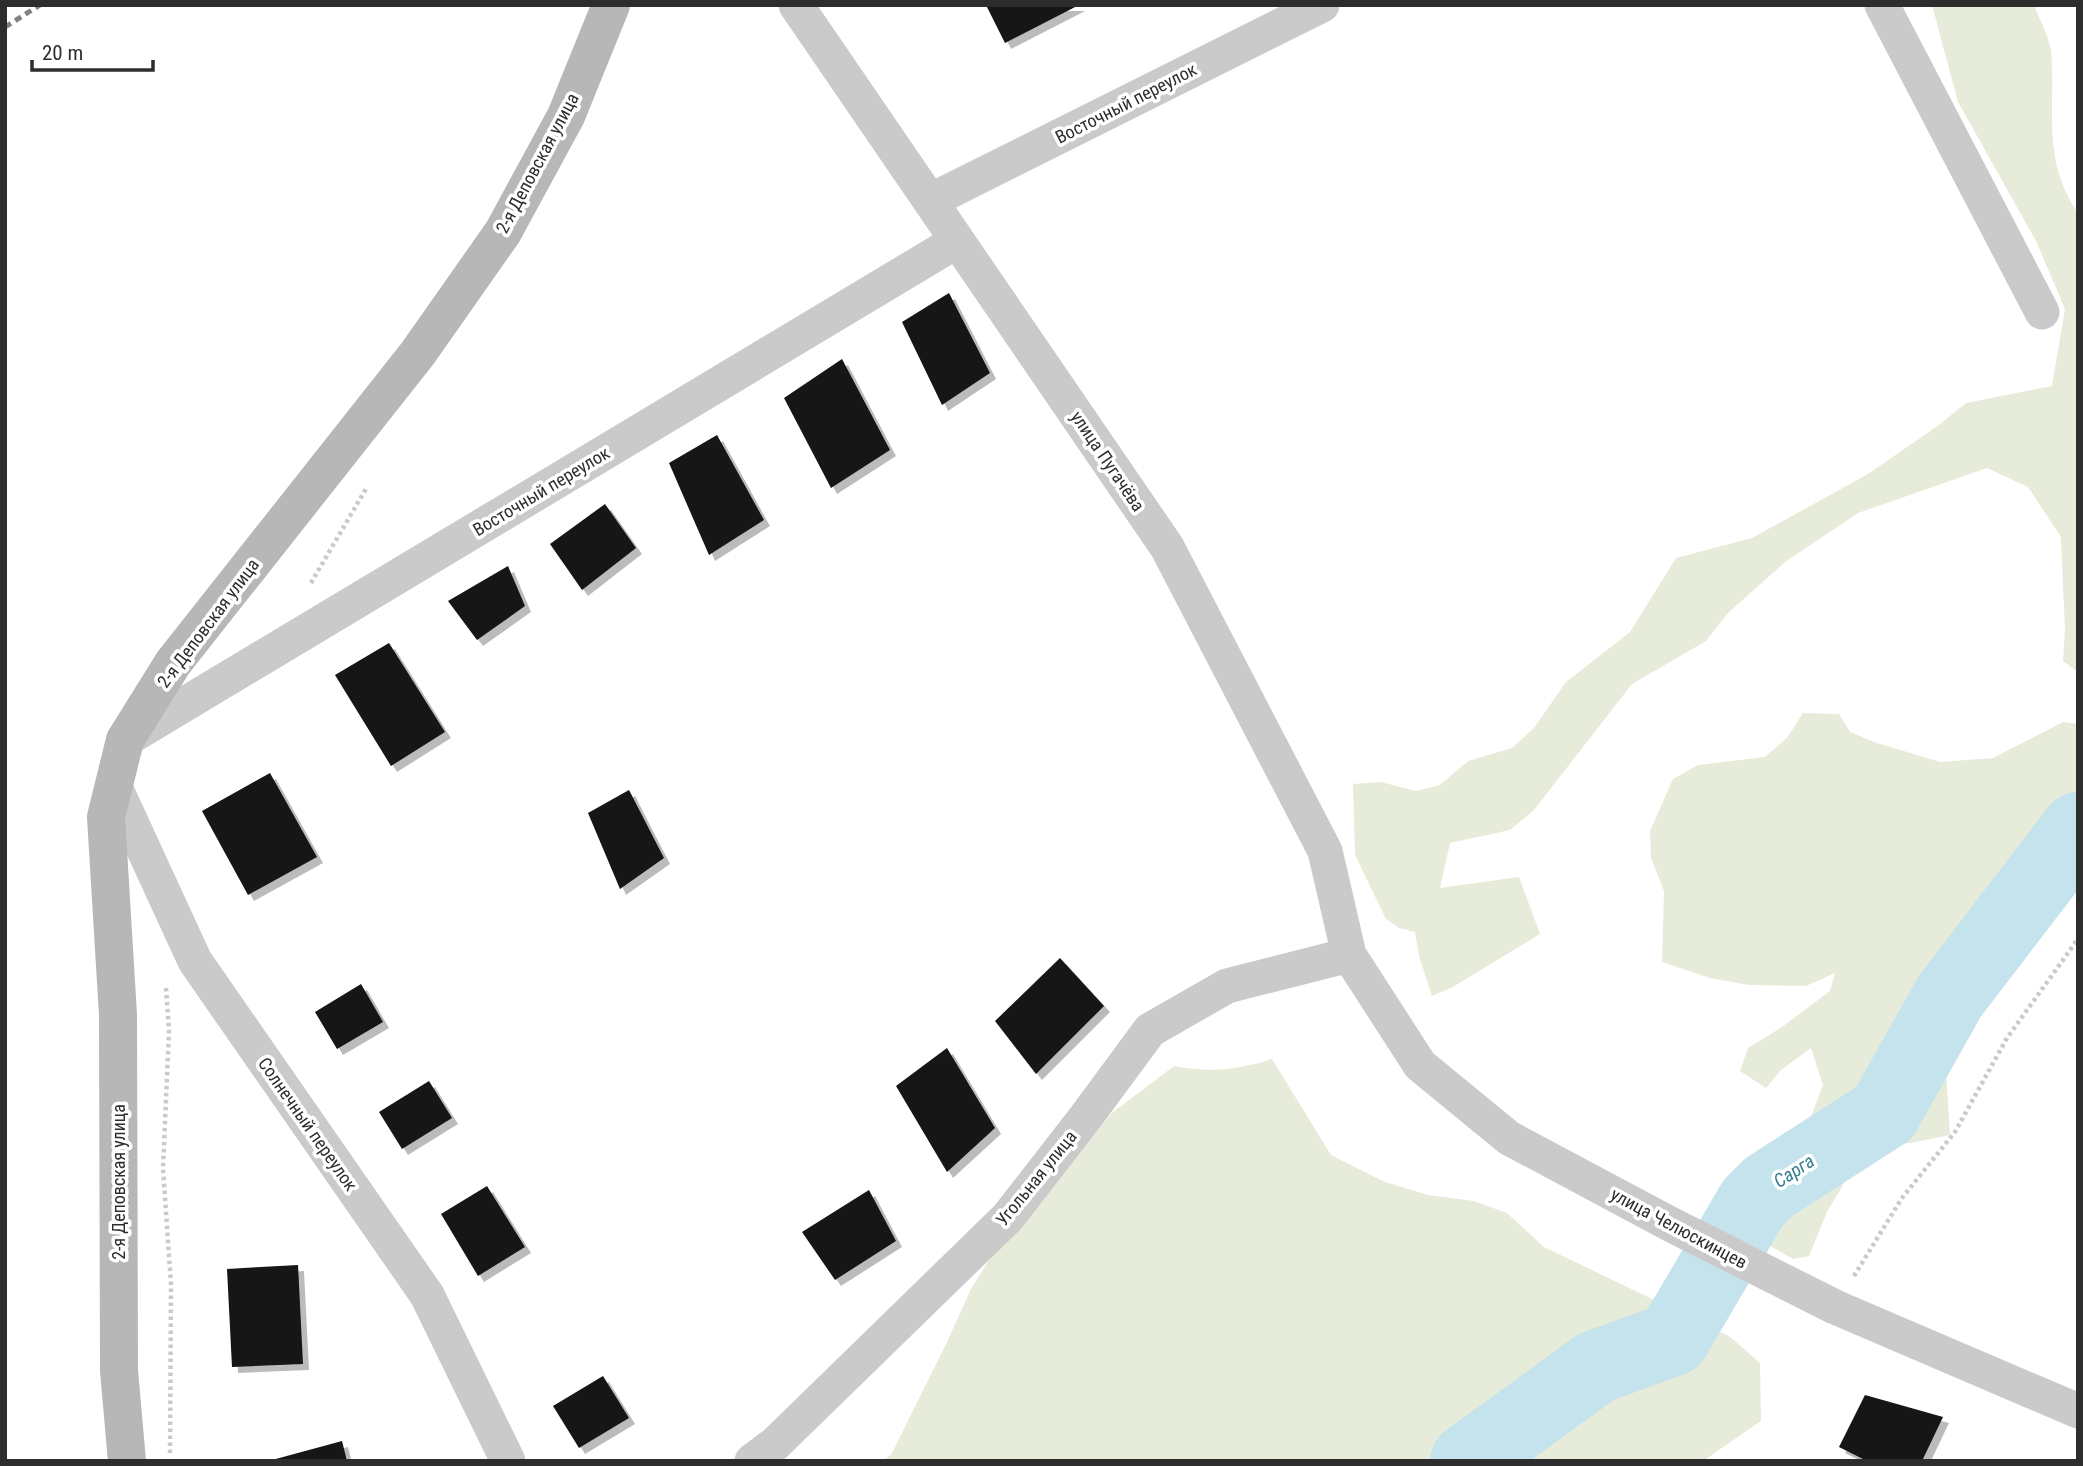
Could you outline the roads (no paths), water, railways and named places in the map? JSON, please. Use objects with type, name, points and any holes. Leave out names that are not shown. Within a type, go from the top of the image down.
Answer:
[{"type":"street","name":"2-я Деповская улица","points":[[127,1461],[119,1371],[118,1015],[106,817],[125,740],[173,663],[418,352],[503,232],[566,116],[611,5]]},
{"type":"street","name":"улица Пугачёва","points":[[796,5],[1167,547],[1325,851],[1349,955]]},
{"type":"street","name":"Восточный переулок","points":[[930,201],[1322,5]]},
{"type":"street","points":[[1882,5],[2042,312]]},
{"type":"street","name":"Восточный переулок","points":[[125,740],[957,241]]},
{"type":"street","name":"Солнечный переулок","points":[[114,785],[195,961],[427,1295],[508,1461]]},
{"type":"street","name":"улица Челюскинцев","points":[[1349,955],[1420,1066],[1510,1138],[1787,1284],[2078,1411]]},
{"type":"street","name":"Угольная улица","points":[[752,1461],[775,1444],[1008,1217],[1150,1030],[1227,986],[1349,955]]},
{"type":"waterway","name":"Сарга","points":[[1467,1461],[1596,1367],[1673,1339],[1753,1203],[1769,1187],[1884,1113],[1950,996],[2078,829]]},
{"type":"railway","points":[[5,27],[40,5]]}]
